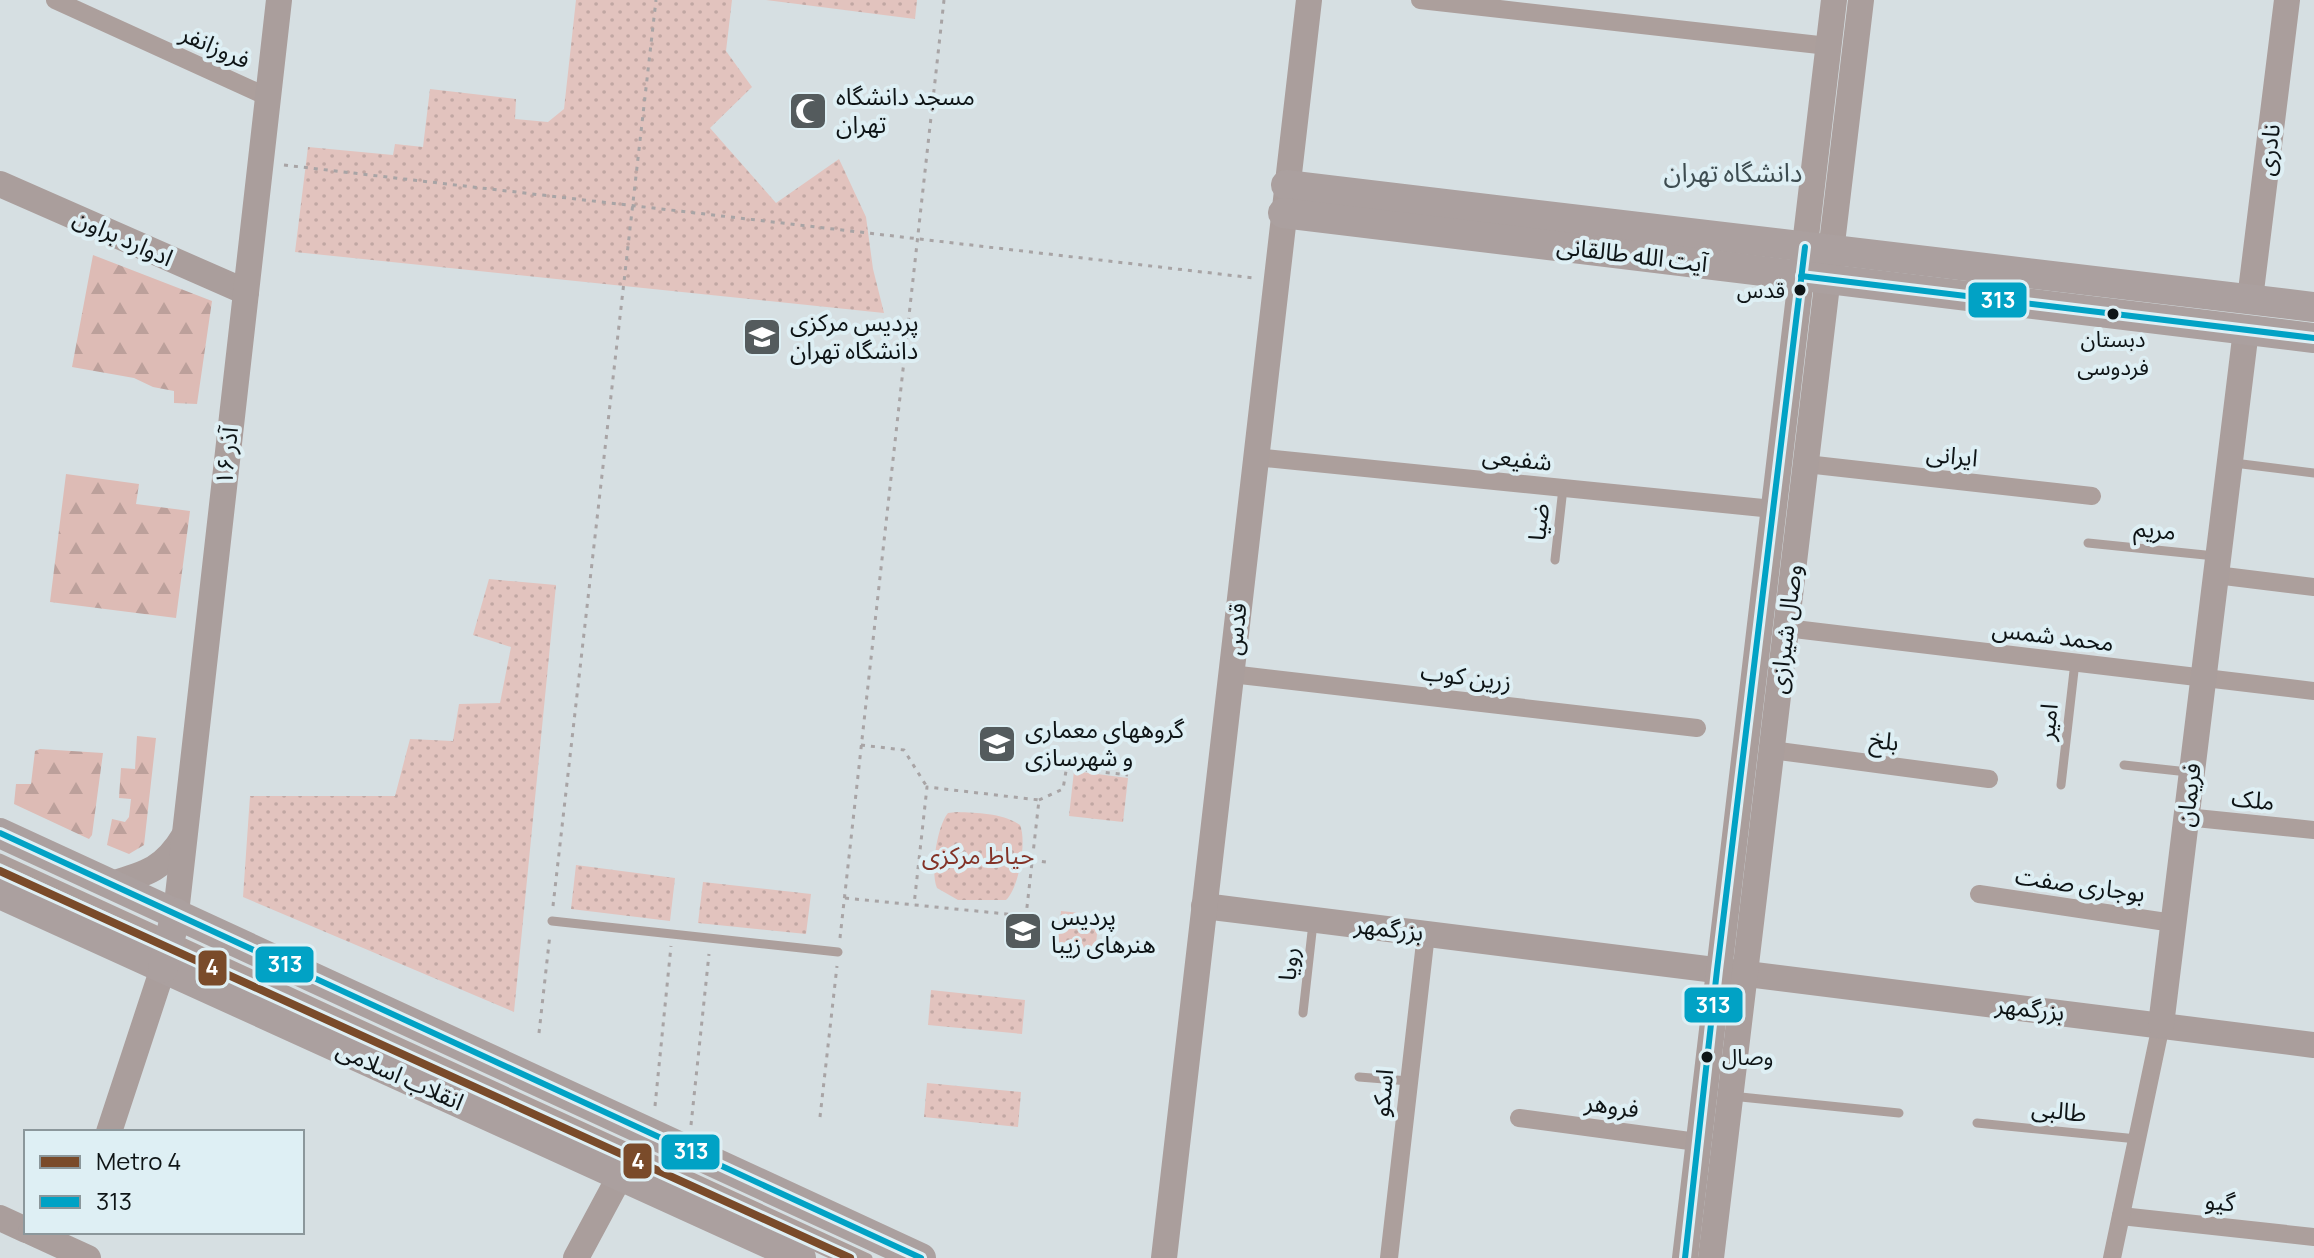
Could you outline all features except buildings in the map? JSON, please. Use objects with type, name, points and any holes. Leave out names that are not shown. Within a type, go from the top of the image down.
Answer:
[{"type":"main road","name":"آیت الله طالقانی","points":[[1285,199],[1816,263],[2314,338]]},
{"type":"main road","name":"آیت الله طالقانی","points":[[1816,263],[2314,307]]},
{"type":"main road","points":[[2246,330],[2250,299]]},
{"type":"main road","name":"انقلاب اسلامی","points":[[0,833],[111,884],[169,942],[635,1150],[689,1151],[921,1258]]},
{"type":"main road","name":"انقلاب اسلامی","points":[[0,894],[169,942],[635,1150],[801,1258]]},
{"type":"street","name":"فروزانفر","points":[[55,0],[268,97]]},
{"type":"street","name":"۱۶ آذر","points":[[110,1130],[169,942],[184,836],[279,0]]},
{"type":"street","name":"قدس","points":[[1164,1258],[1309,0]]},
{"type":"street","points":[[1420,0],[1855,50]]},
{"type":"street","name":"وصال شیرازی","points":[[1711,1258],[1806,464],[1828,46],[1834,0]]},
{"type":"street","name":"وصال شیرازی","points":[[1685,1258],[1773,509],[1855,50],[1861,0]]},
{"type":"street","name":"نادری","points":[[2250,299],[2287,0]]},
{"type":"street","name":"ادوارد براون","points":[[0,184],[246,292]]},
{"type":"street","name":"فریمان","points":[[2112,1258],[2161,1025],[2246,330]]},
{"type":"street","name":"شفیعی","points":[[1255,457],[1773,509]]},
{"type":"street","name":"ایرانی","points":[[1806,464],[2092,496]]},
{"type":"street","points":[[1773,509],[1800,511]]},
{"type":"street","points":[[2217,566],[2314,587]]},
{"type":"street","name":"محمد شمس","points":[[1786,628],[2314,691]]},
{"type":"street","name":"زرین کوب","points":[[1231,674],[1697,728]]},
{"type":"street","name":"بلخ","points":[[1772,750],[1989,779]]},
{"type":"street","name":"ملک","points":[[2186,817],[2314,830]]},
{"type":"street","points":[[111,884],[141,876],[172,857],[184,836]]},
{"type":"street","name":"بوجاری صفت","points":[[1979,894],[2173,923]]},
{"type":"street","name":"بزرگمهر","points":[[1204,906],[2314,1045]]},
{"type":"street","name":"اسکو","points":[[1389,1258],[1426,934]]},
{"type":"street","name":"فروهر","points":[[1519,1118],[1697,1142]]},
{"type":"street","points":[[576,1258],[635,1150]]},
{"type":"street","name":"گیو","points":[[2121,1216],[2314,1237]]},
{"type":"street","points":[[0,1218],[24,1229]]},
{"type":"street","points":[[36,1234],[75,1249]]},
{"type":"lane","points":[[2230,462],[2314,473]]},
{"type":"lane","name":"ضیا","points":[[1555,560],[1563,488]]},
{"type":"lane","name":"مریم","points":[[2088,543],[2217,566]]},
{"type":"lane","name":"امیر","points":[[2061,785],[2075,662]]},
{"type":"lane","points":[[2124,765],[2192,772]]},
{"type":"lane","points":[[0,858],[169,942]]},
{"type":"lane","points":[[0,874],[169,942]]},
{"type":"lane","name":"رویا","points":[[1303,1013],[1313,919]]},
{"type":"lane","points":[[552,921],[838,952]]},
{"type":"lane","points":[[1359,1077],[1409,1081]]},
{"type":"lane","points":[[1731,1096],[1899,1113]]},
{"type":"lane","name":"طالبی","points":[[1977,1123],[2137,1139]]},
{"type":"lane","points":[[635,1150],[839,1258]]},
{"type":"lane","points":[[635,1150],[868,1258]]},
{"type":"path","points":[[539,1033],[656,0]]},
{"type":"path","points":[[820,1117],[944,0]]},
{"type":"path","points":[[260,162],[1275,281]]},
{"type":"path","points":[[861,745],[904,750],[927,787],[914,905]]},
{"type":"path","points":[[927,787],[1039,800],[1063,789],[1066,767],[1128,775]]},
{"type":"path","points":[[845,898],[1026,916],[1039,800]]},
{"type":"path","points":[[1032,860],[1046,862]]},
{"type":"path","points":[[635,1150],[673,934]]},
{"type":"path","points":[[689,1151],[711,938]]},
{"type":"green space","points":[[576,0],[732,0],[726,51],[752,87],[710,128],[776,203],[839,159],[866,217],[873,269],[884,313],[295,252],[308,147],[393,155],[395,144],[423,147],[430,89],[516,99],[515,119],[548,122],[564,109]]},
{"type":"green space","points":[[766,0],[917,0],[915,19]]},
{"type":"green space","points":[[93,255],[212,301],[197,404],[174,403],[174,391],[153,387],[134,378],[72,367]]},
{"type":"green space","points":[[66,474],[139,484],[136,504],[190,511],[176,618],[50,602]]},
{"type":"green space","points":[[489,579],[556,585],[514,1012],[243,897],[250,796],[395,796],[410,739],[453,741],[459,704],[500,703],[511,647],[473,635]]},
{"type":"green space","points":[[137,736],[156,738],[144,845],[129,854],[107,845],[112,819],[125,822],[129,817],[131,799],[119,798],[121,768],[135,769]]},
{"type":"green space","points":[[35,751],[103,753],[89,839],[14,804],[16,784],[31,784]]},
{"type":"green space","points":[[1074,771],[1128,778],[1123,822],[1069,816]]},
{"type":"green space","name":"حیاط مرکزی","points":[[948,813],[998,816],[1020,825],[1023,842],[1020,864],[1015,885],[1006,900],[958,900],[937,888],[934,871],[938,838]]},
{"type":"green space","points":[[576,865],[675,878],[670,921],[571,909]]},
{"type":"green space","points":[[703,882],[811,894],[806,934],[698,923]]},
{"type":"green space","points":[[1061,911],[1099,915],[1095,953],[1057,949]]},
{"type":"green space","points":[[931,990],[1025,1000],[1022,1034],[928,1025]]},
{"type":"green space","points":[[927,1083],[1021,1092],[1018,1127],[924,1117]]},
{"type":"metro line","name":"4","points":[[0,871],[850,1258]]},
{"type":"transit line","name":"313","points":[[1685,1258],[1805,247]]},
{"type":"transit line","name":"313","points":[[1801,276],[2314,338]]},
{"type":"transit line","name":"313","points":[[0,833],[921,1258]]},
{"type":"place","name":"مسجد دانشگاه تهران","points":[[808,111]]},
{"type":"place","name":"قدس","points":[[1800,290]]},
{"type":"place","name":"دبستان فردوسی","points":[[2113,314]]},
{"type":"place","name":"پردیس مرکزی دانشگاه‌ تهران","points":[[762,337]]},
{"type":"place","name":"گروههای معماری و شهرسازی","points":[[997,744]]},
{"type":"place","name":"پردیس هنرهای زیبا","points":[[1023,931]]},
{"type":"place","name":"وصال","points":[[1707,1057]]},
{"type":"district","name":"دانشگاه تهران","points":[[1733,173]]}]
